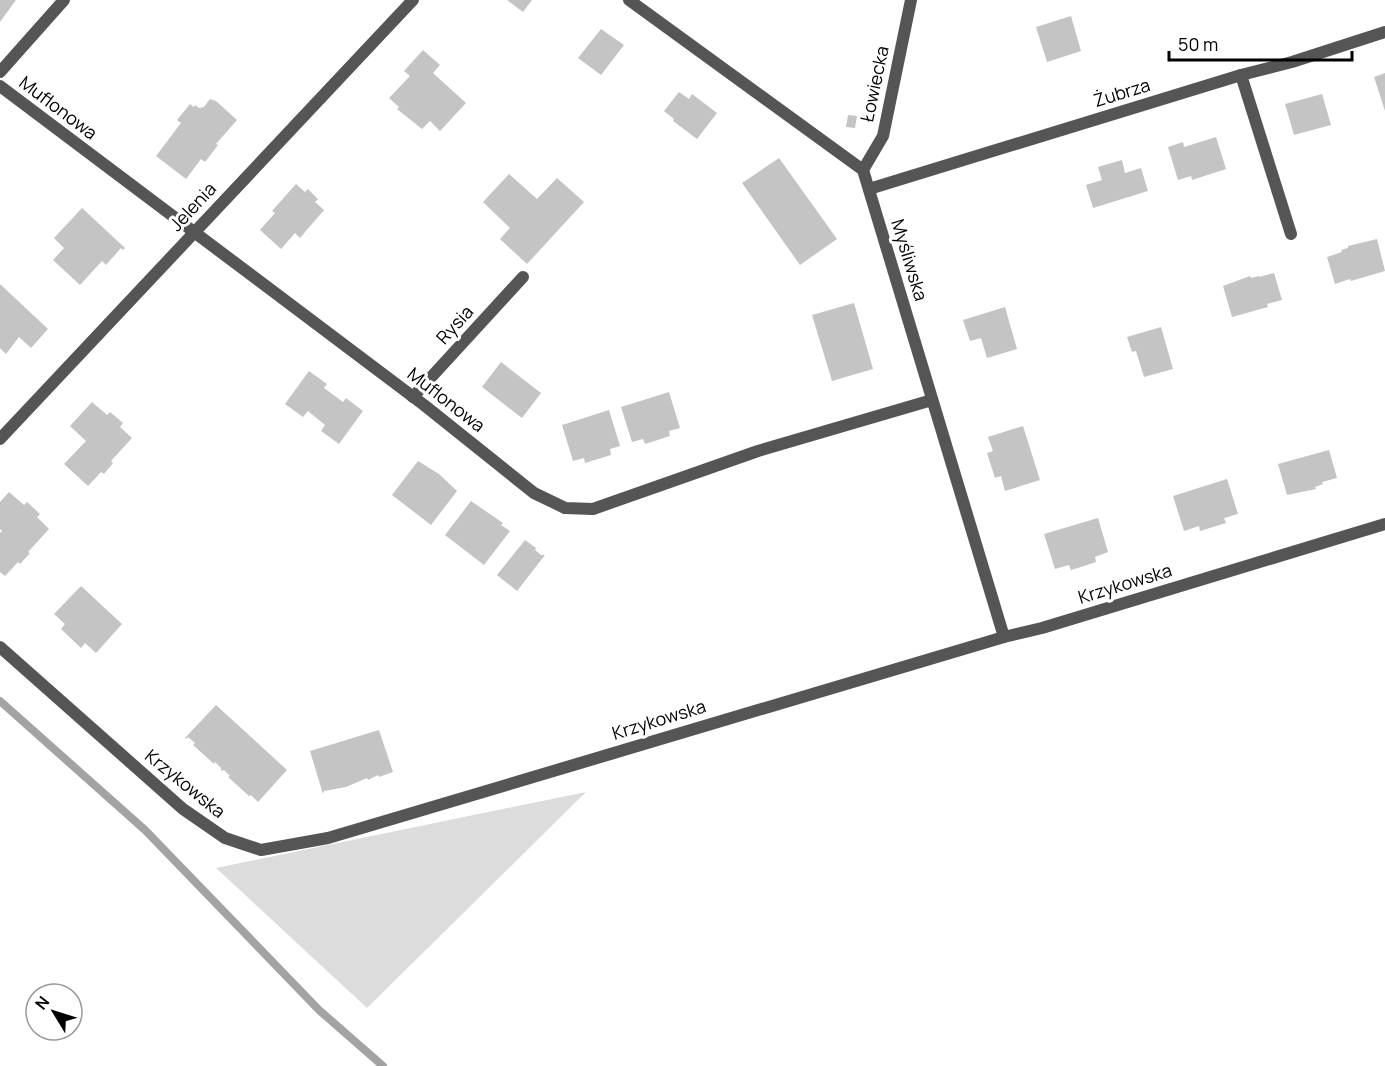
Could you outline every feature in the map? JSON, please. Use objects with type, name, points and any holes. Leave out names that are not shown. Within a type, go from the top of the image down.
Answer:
[{"type":"street","points":[[0,72],[64,0]]},
{"type":"street","name":"Jelenia","points":[[0,439],[413,0]]},
{"type":"street","points":[[629,0],[863,170]]},
{"type":"street","name":"Łowiecka","points":[[863,170],[883,136],[911,0]]},
{"type":"street","name":"Żubrza","points":[[869,189],[1385,32]]},
{"type":"street","points":[[1241,75],[1291,234]]},
{"type":"street","name":"Muflonowa","points":[[0,87],[413,397],[534,493],[565,508],[593,509],[758,452],[932,400]]},
{"type":"street","name":"Myśliwska","points":[[863,170],[1004,637]]},
{"type":"street","name":"Rysia","points":[[413,397],[523,276]]},
{"type":"street","name":"Krzykowska","points":[[0,647],[183,809],[225,838],[261,850],[328,838],[1004,637],[1042,628],[1385,524]]},
{"type":"shaded area","points":[[586,792],[367,1008],[216,868]]},
{"type":"building","points":[[0,0],[16,0],[0,22]]},
{"type":"building","points":[[507,0],[532,0],[523,12]]},
{"type":"building","points":[[1071,16],[1081,51],[1047,62],[1036,27]]},
{"type":"building","points":[[601,29],[624,45],[601,75],[578,58]]},
{"type":"building","points":[[423,50],[440,65],[433,73],[466,103],[440,131],[430,121],[422,129],[397,109],[399,107],[389,98],[410,76],[404,71]]},
{"type":"building","points":[[1385,73],[1385,111],[1374,77]]},
{"type":"building","points":[[679,92],[689,99],[692,94],[717,113],[697,139],[673,121],[674,119],[664,111]]},
{"type":"building","points":[[1322,94],[1331,125],[1294,135],[1285,104]]},
{"type":"building","points":[[210,99],[216,101],[237,120],[216,144],[218,145],[205,162],[201,159],[186,179],[156,156],[181,123],[177,120],[190,104],[194,107],[195,105],[199,108],[204,107]]},
{"type":"building","points":[[848,115],[857,116],[855,128],[846,127]]},
{"type":"building","points":[[1216,137],[1226,169],[1192,180],[1191,176],[1178,180],[1168,147],[1183,142],[1184,147]]},
{"type":"building","points":[[779,158],[837,239],[800,265],[742,183]]},
{"type":"building","points":[[1122,160],[1125,173],[1141,168],[1148,191],[1093,208],[1086,185],[1102,180],[1098,167]]},
{"type":"building","points":[[509,174],[537,199],[557,178],[584,202],[527,264],[500,239],[510,228],[483,202]]},
{"type":"building","points":[[296,184],[305,192],[308,189],[318,199],[315,202],[324,210],[300,238],[295,233],[281,249],[260,230],[275,213],[272,211]]},
{"type":"building","points":[[82,208],[125,248],[123,250],[121,248],[106,265],[102,261],[80,285],[53,260],[64,248],[54,238]]},
{"type":"building","points":[[1377,239],[1385,271],[1335,284],[1327,257],[1342,252],[1341,250],[1348,246]]},
{"type":"building","points":[[1274,273],[1282,300],[1267,304],[1268,307],[1232,317],[1223,286],[1250,276],[1251,278],[1259,277]]},
{"type":"building","points":[[0,284],[48,329],[31,348],[19,337],[6,354],[0,348]]},
{"type":"building","points":[[854,303],[873,369],[832,381],[812,315]]},
{"type":"building","points":[[1005,307],[1017,349],[987,358],[981,338],[970,341],[963,320]]},
{"type":"building","points":[[1161,327],[1173,369],[1144,377],[1136,351],[1132,352],[1127,337]]},
{"type":"building","points":[[501,362],[541,393],[522,418],[482,387]]},
{"type":"building","points":[[309,371],[327,384],[324,388],[343,402],[346,398],[363,411],[339,444],[321,431],[325,425],[308,411],[303,417],[285,404]]},
{"type":"building","points":[[669,392],[680,428],[669,431],[670,436],[645,444],[643,439],[632,442],[621,407]]},
{"type":"building","points":[[92,402],[107,415],[110,412],[123,423],[120,427],[132,438],[111,461],[113,463],[104,474],[101,472],[88,486],[64,464],[86,441],[70,426]]},
{"type":"building","points":[[609,410],[620,446],[610,449],[611,455],[585,463],[584,458],[573,461],[562,425]]},
{"type":"building","points":[[1023,426],[1040,480],[1005,491],[1001,476],[995,478],[987,453],[993,451],[988,437]]},
{"type":"building","points":[[1329,450],[1337,478],[1322,482],[1323,484],[1315,487],[1316,489],[1287,495],[1278,464]]},
{"type":"building","points":[[418,461],[439,474],[457,491],[431,525],[392,495]]},
{"type":"building","points":[[1227,479],[1238,514],[1224,518],[1226,523],[1200,531],[1199,526],[1184,531],[1173,496]]},
{"type":"building","points":[[9,492],[24,505],[27,502],[40,514],[37,517],[49,529],[20,564],[18,562],[5,576],[0,572],[0,533],[2,531],[0,529],[0,502]]},
{"type":"building","points":[[471,501],[503,523],[501,525],[510,531],[484,565],[445,535]]},
{"type":"building","points":[[1098,518],[1108,552],[1095,557],[1096,562],[1084,566],[1071,570],[1069,565],[1055,569],[1044,534]]},
{"type":"building","points":[[525,540],[541,555],[545,555],[517,591],[497,575]]},
{"type":"building","points":[[81,586],[122,624],[96,653],[85,643],[81,648],[61,629],[65,624],[54,614]]},
{"type":"building","points":[[216,705],[287,770],[258,802],[193,745],[195,743],[188,737],[185,738]]},
{"type":"building","points":[[379,730],[393,772],[368,780],[367,778],[346,787],[324,791],[323,794],[310,751]]},
{"type":"waterway","points":[[0,701],[145,830],[319,1010],[383,1066]]}]
